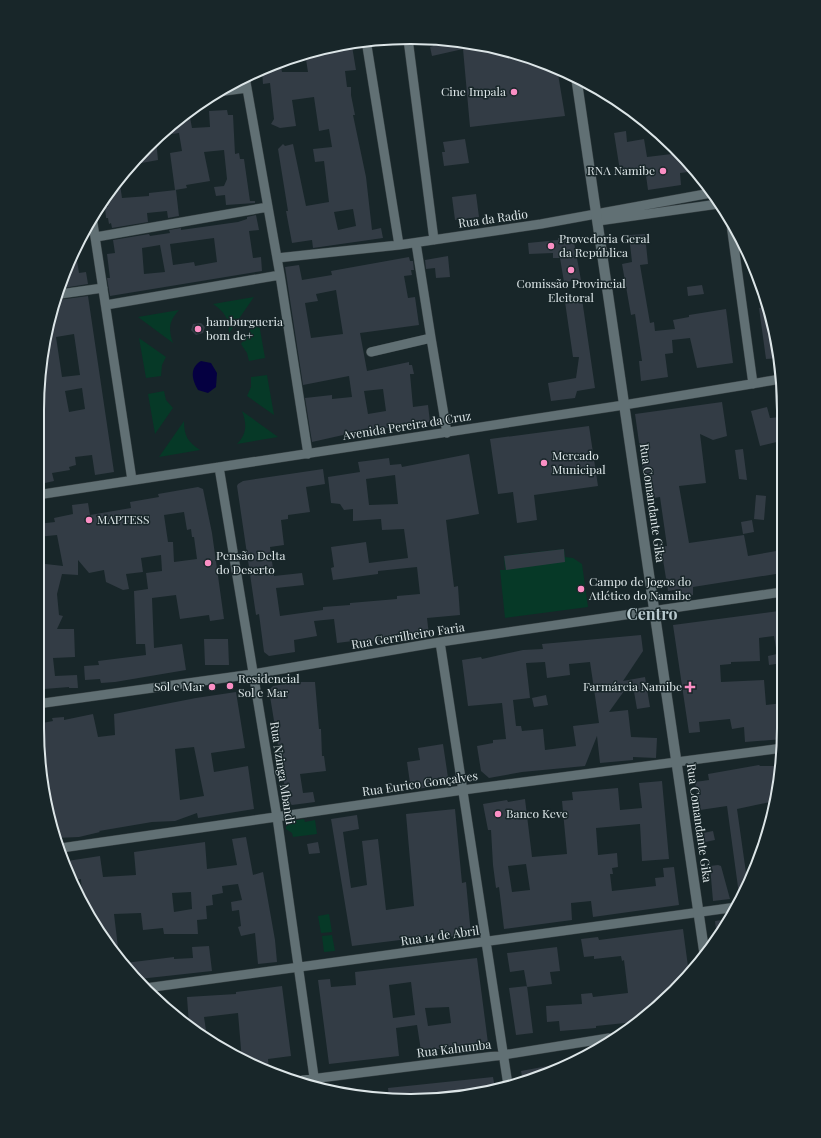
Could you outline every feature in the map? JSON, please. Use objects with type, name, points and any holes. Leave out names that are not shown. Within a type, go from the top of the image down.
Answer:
[{"type":"street","points":[[409,44],[434,240]]},
{"type":"street","points":[[367,47],[399,245]]},
{"type":"street","points":[[246,83],[280,275],[308,454]]},
{"type":"street","name":"Rua Comandante Gika","points":[[577,84],[704,947]]},
{"type":"street","points":[[233,90],[247,88]]},
{"type":"street","name":"Rua da Radio","points":[[597,217],[706,194]]},
{"type":"street","name":"Rua da Radio","points":[[277,258],[416,243],[540,224],[713,205]]},
{"type":"street","points":[[96,237],[268,208]]},
{"type":"street","points":[[94,226],[132,480]]},
{"type":"street","points":[[733,236],[753,384]]},
{"type":"street","points":[[416,243],[447,433]]},
{"type":"street","points":[[106,305],[280,275]]},
{"type":"street","points":[[63,294],[103,288]]},
{"type":"street","points":[[371,352],[431,338]]},
{"type":"street","name":"Avenida Pereira da Cruz","points":[[44,494],[447,433],[775,380]]},
{"type":"street","name":"Rua Nzinga Mbandi","points":[[219,467],[277,817],[315,1081]]},
{"type":"street","name":"Rua Gerrilheiro Faria","points":[[44,703],[253,674],[440,642],[777,593]]},
{"type":"street","points":[[440,642],[507,1081]]},
{"type":"street","name":"Rua Eurico Gonçalves","points":[[64,848],[463,790],[776,749]]},
{"type":"street","name":"Rua 14 de Abril","points":[[151,987],[730,908]]},
{"type":"street","name":"Rua Kahumba","points":[[315,1081],[504,1055],[603,1039]]},
{"type":"green space","points":[[254,297],[229,333],[226,316],[213,304]]},
{"type":"green space","points":[[179,310],[170,325],[170,333],[173,343],[138,317]]},
{"type":"green space","points":[[258,318],[265,358],[249,361],[247,353],[241,344]]},
{"type":"green space","points":[[139,338],[166,357],[162,365],[161,376],[146,378]]},
{"type":"green space","points":[[267,375],[274,415],[247,396],[251,387],[251,377]]},
{"type":"green space","points":[[164,391],[166,400],[173,408],[155,434],[148,394]]},
{"type":"green space","points":[[242,411],[278,437],[237,444],[243,436],[245,429],[245,420]]},
{"type":"green space","points":[[184,421],[186,435],[192,444],[200,450],[159,457]]},
{"type":"green space","points":[[564,549],[565,557],[573,558],[582,564],[588,607],[505,618],[500,570],[505,570],[504,556]]},
{"type":"green space","points":[[304,819],[305,822],[315,820],[317,834],[293,837],[292,833],[286,829],[286,824],[289,821]]},
{"type":"green space","points":[[329,914],[332,932],[321,933],[318,916]]},
{"type":"green space","points":[[332,935],[335,951],[324,952],[322,936]]},
{"type":"shaded area","points":[[201,361],[211,363],[217,373],[216,387],[208,393],[198,390],[193,378],[193,371],[197,364]]},
{"type":"building","name":"Cine Impala","points":[[430,47],[458,47],[505,56],[528,63],[558,75],[565,116],[470,127],[463,49],[432,56]]},
{"type":"building","points":[[352,49],[356,70],[345,71],[347,87],[351,87],[355,115],[353,115],[366,177],[372,230],[381,228],[383,238],[313,248],[312,240],[292,243],[286,211],[288,211],[278,149],[283,144],[285,146],[293,144],[306,206],[329,202],[324,161],[315,162],[313,149],[332,147],[329,129],[319,131],[314,97],[292,100],[296,126],[280,128],[271,124],[274,119],[270,83],[263,84],[262,75],[281,68],[282,72],[308,72],[306,59]],"holes":[[[353,209],[356,226],[338,230],[334,212]]]},
{"type":"building","points":[[227,110],[228,115],[233,115],[235,154],[239,153],[240,159],[244,159],[250,201],[255,201],[255,203],[226,205],[225,195],[216,196],[214,187],[224,186],[227,179],[224,150],[204,152],[210,181],[186,185],[187,188],[175,190],[170,153],[182,151],[179,133],[170,134],[190,118],[192,128],[210,127],[209,111]]},
{"type":"building","points":[[626,131],[627,142],[644,139],[647,157],[673,154],[688,172],[680,173],[681,185],[648,190],[645,168],[620,171],[614,133]]},
{"type":"building","points":[[465,139],[469,163],[444,166],[442,152],[445,152],[443,142]]},
{"type":"building","points":[[157,146],[158,160],[140,163]]},
{"type":"building","points":[[120,187],[122,198],[149,196],[149,193],[176,190],[179,216],[168,218],[167,211],[147,213],[148,222],[112,228],[111,223],[109,224],[108,218],[106,218],[105,208],[108,207],[108,205]]},
{"type":"building","points":[[476,194],[479,217],[455,220],[452,197]]},
{"type":"building","points":[[256,215],[259,230],[249,231],[253,258],[261,257],[262,271],[110,296],[107,278],[110,278],[107,254],[115,253],[113,240],[149,234],[150,236],[170,233],[169,230],[181,228],[181,230],[238,222],[247,219],[247,217]],"holes":[[[214,238],[217,262],[195,266],[194,262],[173,265],[170,244]],[[160,245],[165,272],[144,274],[142,248]]]},
{"type":"building","points":[[645,234],[648,264],[640,265],[650,323],[654,322],[655,331],[675,329],[673,320],[689,317],[689,315],[726,309],[733,363],[697,368],[690,338],[672,340],[673,353],[665,354],[668,377],[641,381],[639,361],[642,361],[635,314],[631,315],[622,264],[632,262],[629,235]]},
{"type":"building","points":[[569,237],[570,243],[574,242],[581,280],[564,282],[560,258],[553,258],[553,253],[529,254],[528,243],[558,240],[558,238]]},
{"type":"building","points":[[448,256],[450,277],[436,278],[435,268],[426,269],[425,260]]},
{"type":"building","points":[[409,257],[410,261],[413,261],[414,270],[411,270],[412,275],[404,276],[408,298],[415,297],[419,325],[360,333],[367,371],[409,362],[409,365],[412,365],[414,374],[410,374],[413,407],[428,405],[430,422],[352,433],[312,442],[305,398],[332,395],[332,399],[352,397],[349,376],[303,385],[285,267],[299,265],[302,280],[332,275],[331,271]],"holes":[[[336,290],[343,334],[311,338],[305,303],[318,301],[316,294]],[[383,389],[386,411],[368,414],[364,391]]]},
{"type":"building","points":[[77,259],[79,273],[86,272],[88,284],[65,288]]},
{"type":"building","points":[[702,285],[704,294],[688,296],[687,287]]},
{"type":"building","points":[[88,296],[114,472],[95,475],[92,455],[75,457],[76,465],[69,467],[70,470],[52,473],[54,481],[45,483],[45,387],[47,363],[56,316],[61,300]],"holes":[[[74,334],[80,375],[62,377],[56,337]],[[82,388],[85,409],[69,412],[65,391]]]},
{"type":"building","points":[[582,299],[595,388],[577,391],[575,398],[551,401],[548,383],[576,378],[579,357],[573,357],[565,302]]},
{"type":"building","points":[[762,307],[765,316],[773,358],[766,359],[759,308]]},
{"type":"building","name":"hamburgueria bom de+","points":[[201,323],[205,327],[203,333],[196,335],[191,330],[193,324]]},
{"type":"building","points":[[722,402],[727,436],[713,440],[700,434],[706,483],[679,486],[689,543],[744,535],[748,556],[777,551],[777,574],[693,587],[693,595],[681,597],[680,589],[668,591],[661,547],[667,546],[660,497],[647,499],[635,414]]},
{"type":"building","points":[[767,407],[770,418],[777,417],[777,442],[760,446],[751,411]]},
{"type":"building","name":"Mercado Municipal","points":[[589,426],[598,486],[534,495],[537,520],[517,523],[513,492],[498,494],[490,439]]},
{"type":"building","points":[[743,449],[747,480],[739,479],[735,450]]},
{"type":"building","points":[[469,454],[479,514],[446,520],[454,587],[458,586],[460,615],[427,618],[429,635],[411,637],[411,634],[392,636],[392,639],[353,643],[353,641],[337,643],[334,619],[314,621],[317,636],[294,640],[295,652],[269,656],[264,652],[259,614],[256,615],[237,486],[238,484],[243,481],[323,469],[325,484],[306,487],[310,512],[288,515],[288,519],[281,520],[284,545],[270,547],[274,576],[302,573],[304,585],[276,588],[280,616],[323,610],[323,607],[397,599],[397,596],[420,594],[417,567],[378,571],[378,574],[333,580],[331,568],[334,567],[331,547],[366,542],[369,563],[408,558],[404,529],[382,530],[381,519],[353,521],[353,509],[344,510],[340,504],[331,503],[328,477],[360,472],[358,462],[389,458],[390,465],[401,464],[402,467]],"holes":[[[395,475],[398,504],[369,505],[366,479]]]},
{"type":"building","points":[[198,487],[203,489],[212,533],[224,619],[210,621],[209,615],[180,619],[176,595],[152,598],[154,648],[182,644],[186,670],[115,682],[101,683],[100,679],[85,680],[84,666],[99,665],[98,661],[146,655],[145,644],[136,644],[134,591],[148,589],[146,573],[162,571],[161,555],[141,558],[143,572],[126,574],[129,589],[123,590],[106,582],[104,570],[89,573],[78,560],[78,575],[62,574],[57,594],[59,615],[63,616],[57,629],[74,629],[75,657],[53,658],[55,676],[77,675],[78,688],[69,687],[44,689],[44,564],[63,566],[57,535],[44,536],[44,523],[55,522],[54,518],[73,514],[72,505],[88,503],[90,515],[131,508],[130,502],[159,497],[158,494]],"holes":[[[184,512],[187,530],[191,529],[192,537],[194,537],[197,559],[174,562],[173,542],[168,542],[164,515]]]},
{"type":"building","points":[[756,495],[766,496],[764,520],[754,519]]},
{"type":"building","points":[[752,520],[754,532],[743,534],[741,522]]},
{"type":"building","points":[[564,549],[565,562],[506,570],[504,556]]},
{"type":"building","points":[[777,611],[777,654],[774,636],[759,638],[760,661],[731,662],[731,664],[720,665],[721,682],[764,680],[766,705],[777,704],[776,740],[745,742],[744,727],[732,729],[730,719],[699,722],[700,732],[689,733],[673,625]]},
{"type":"building","points":[[641,635],[643,651],[623,681],[645,677],[650,707],[637,709],[632,680],[609,712],[628,710],[631,737],[657,738],[656,758],[633,757],[633,760],[600,763],[597,736],[585,766],[522,772],[489,778],[481,771],[477,746],[493,743],[493,740],[506,739],[502,703],[468,706],[462,660],[481,657],[482,659],[523,650],[543,649],[542,644]],"holes":[[[545,662],[547,678],[570,675],[569,664],[590,662],[599,723],[573,726],[576,746],[545,750],[543,729],[522,731],[521,726],[516,726],[513,700],[530,698],[526,663]]]},
{"type":"building","points":[[204,639],[228,639],[229,665],[205,665]]},
{"type":"building","points":[[777,654],[777,664],[769,665],[768,656]]},
{"type":"building","points":[[297,682],[315,682],[319,729],[321,729],[322,756],[324,756],[326,771],[300,774],[303,793],[313,792],[315,802],[292,805],[287,801],[269,690],[273,686]]},
{"type":"building","points":[[236,692],[245,748],[211,753],[214,772],[248,766],[254,809],[198,818],[197,813],[175,821],[152,822],[99,831],[100,832],[79,837],[61,838],[50,791],[45,751],[44,723],[53,721],[52,718],[64,717],[64,720],[93,714],[98,737],[115,735],[114,714]],"holes":[[[194,747],[204,796],[180,800],[175,749]]]},
{"type":"building","points":[[546,695],[548,705],[534,707],[532,698]]},
{"type":"building","points":[[443,744],[449,784],[411,790],[407,762],[420,760],[418,748]]},
{"type":"building","points":[[759,765],[775,766],[769,802],[737,809],[746,874],[739,891],[727,806],[700,810],[695,782],[709,780],[708,774]]},
{"type":"building","points":[[662,781],[669,859],[642,861],[640,824],[596,828],[598,855],[617,853],[618,867],[612,868],[613,874],[610,874],[612,891],[656,886],[655,878],[664,877],[663,868],[674,867],[679,905],[593,917],[591,901],[571,903],[572,920],[504,929],[499,887],[496,888],[491,830],[488,830],[483,804],[525,799],[532,857],[567,854],[562,801],[573,800],[572,792],[618,788],[620,810],[642,808],[639,783]],"holes":[[[526,864],[530,890],[512,892],[508,866]]]},
{"type":"building","points":[[455,809],[462,883],[466,882],[471,935],[424,939],[424,937],[352,946],[331,819],[357,815],[359,829],[343,832],[351,888],[367,885],[362,841],[378,839],[386,910],[414,906],[406,814]]},
{"type":"building","points":[[713,831],[715,840],[705,842],[703,833]]},
{"type":"building","points":[[246,837],[253,875],[263,872],[275,940],[277,962],[258,964],[255,933],[241,936],[238,927],[241,926],[239,910],[232,911],[231,902],[242,900],[238,884],[222,886],[223,893],[212,895],[213,905],[206,906],[207,919],[197,920],[198,934],[164,934],[163,928],[143,930],[141,913],[114,914],[118,948],[93,911],[82,889],[81,879],[77,880],[69,861],[100,856],[103,877],[136,875],[134,852],[205,842],[207,869],[237,865],[232,839]],"holes":[[[191,892],[192,909],[174,912],[172,893]]]},
{"type":"building","points":[[318,842],[320,853],[309,854],[307,844]]},
{"type":"building","points":[[710,866],[721,866],[730,899],[713,901]]},
{"type":"building","points":[[722,920],[716,929],[715,921]]},
{"type":"building","points":[[683,929],[688,967],[670,987],[627,1023],[596,1026],[596,1028],[560,1031],[559,1021],[547,1022],[546,1006],[582,1004],[581,994],[592,993],[593,997],[628,993],[624,960],[622,961],[621,956],[594,959],[594,956],[584,957],[581,939],[598,937],[599,940]]},
{"type":"building","points":[[209,946],[212,971],[143,979],[130,962],[174,957],[174,959],[193,958],[192,947]]},
{"type":"building","points":[[557,947],[560,971],[550,972],[552,984],[527,987],[524,970],[510,972],[507,953]]},
{"type":"building","points":[[477,958],[488,1043],[421,1051],[417,1025],[396,1028],[399,1056],[329,1064],[318,980],[330,979],[331,987],[356,985],[355,972]],"holes":[[[411,982],[415,1015],[393,1018],[389,985]],[[449,1007],[451,1023],[428,1026],[425,1008]]]},
{"type":"building","points":[[282,986],[291,1056],[268,1059],[269,1065],[241,1052],[238,1013],[204,1017],[206,1031],[189,1019],[187,997],[236,994],[236,992]]},
{"type":"building","points":[[527,986],[533,1033],[516,1035],[509,988]]},
{"type":"building","points":[[553,1065],[522,1077],[521,1071]]},
{"type":"building","points":[[493,1077],[494,1084],[458,1091],[410,1094],[389,1093],[388,1088]]},
{"type":"place","name":"Cine Impala","points":[[514,92]]},
{"type":"place","name":"RNA Namibe","points":[[663,171]]},
{"type":"place","name":"Provedoria Geral da República","points":[[551,246]]},
{"type":"place","name":"Comissão Provincial Eleitoral","points":[[571,270]]},
{"type":"place","name":"hamburgueria bom de+","points":[[198,329]]},
{"type":"place","name":"Mercado Municipal","points":[[544,463]]},
{"type":"place","name":"MAPTESS","points":[[89,520]]},
{"type":"place","name":"Pensão Delta do Deserto","points":[[208,563]]},
{"type":"place","name":"Campo de Jogos do Atlético do Namibe","points":[[581,589]]},
{"type":"place","name":"Residencial Sol e Mar","points":[[230,686]]},
{"type":"place","name":"Sol e Mar","points":[[212,687]]},
{"type":"place","name":"Farmárcia Namibe","points":[[690,687]]},
{"type":"place","name":"Banco Keve","points":[[498,814]]},
{"type":"district","name":"Centro","points":[[652,614]]}]
